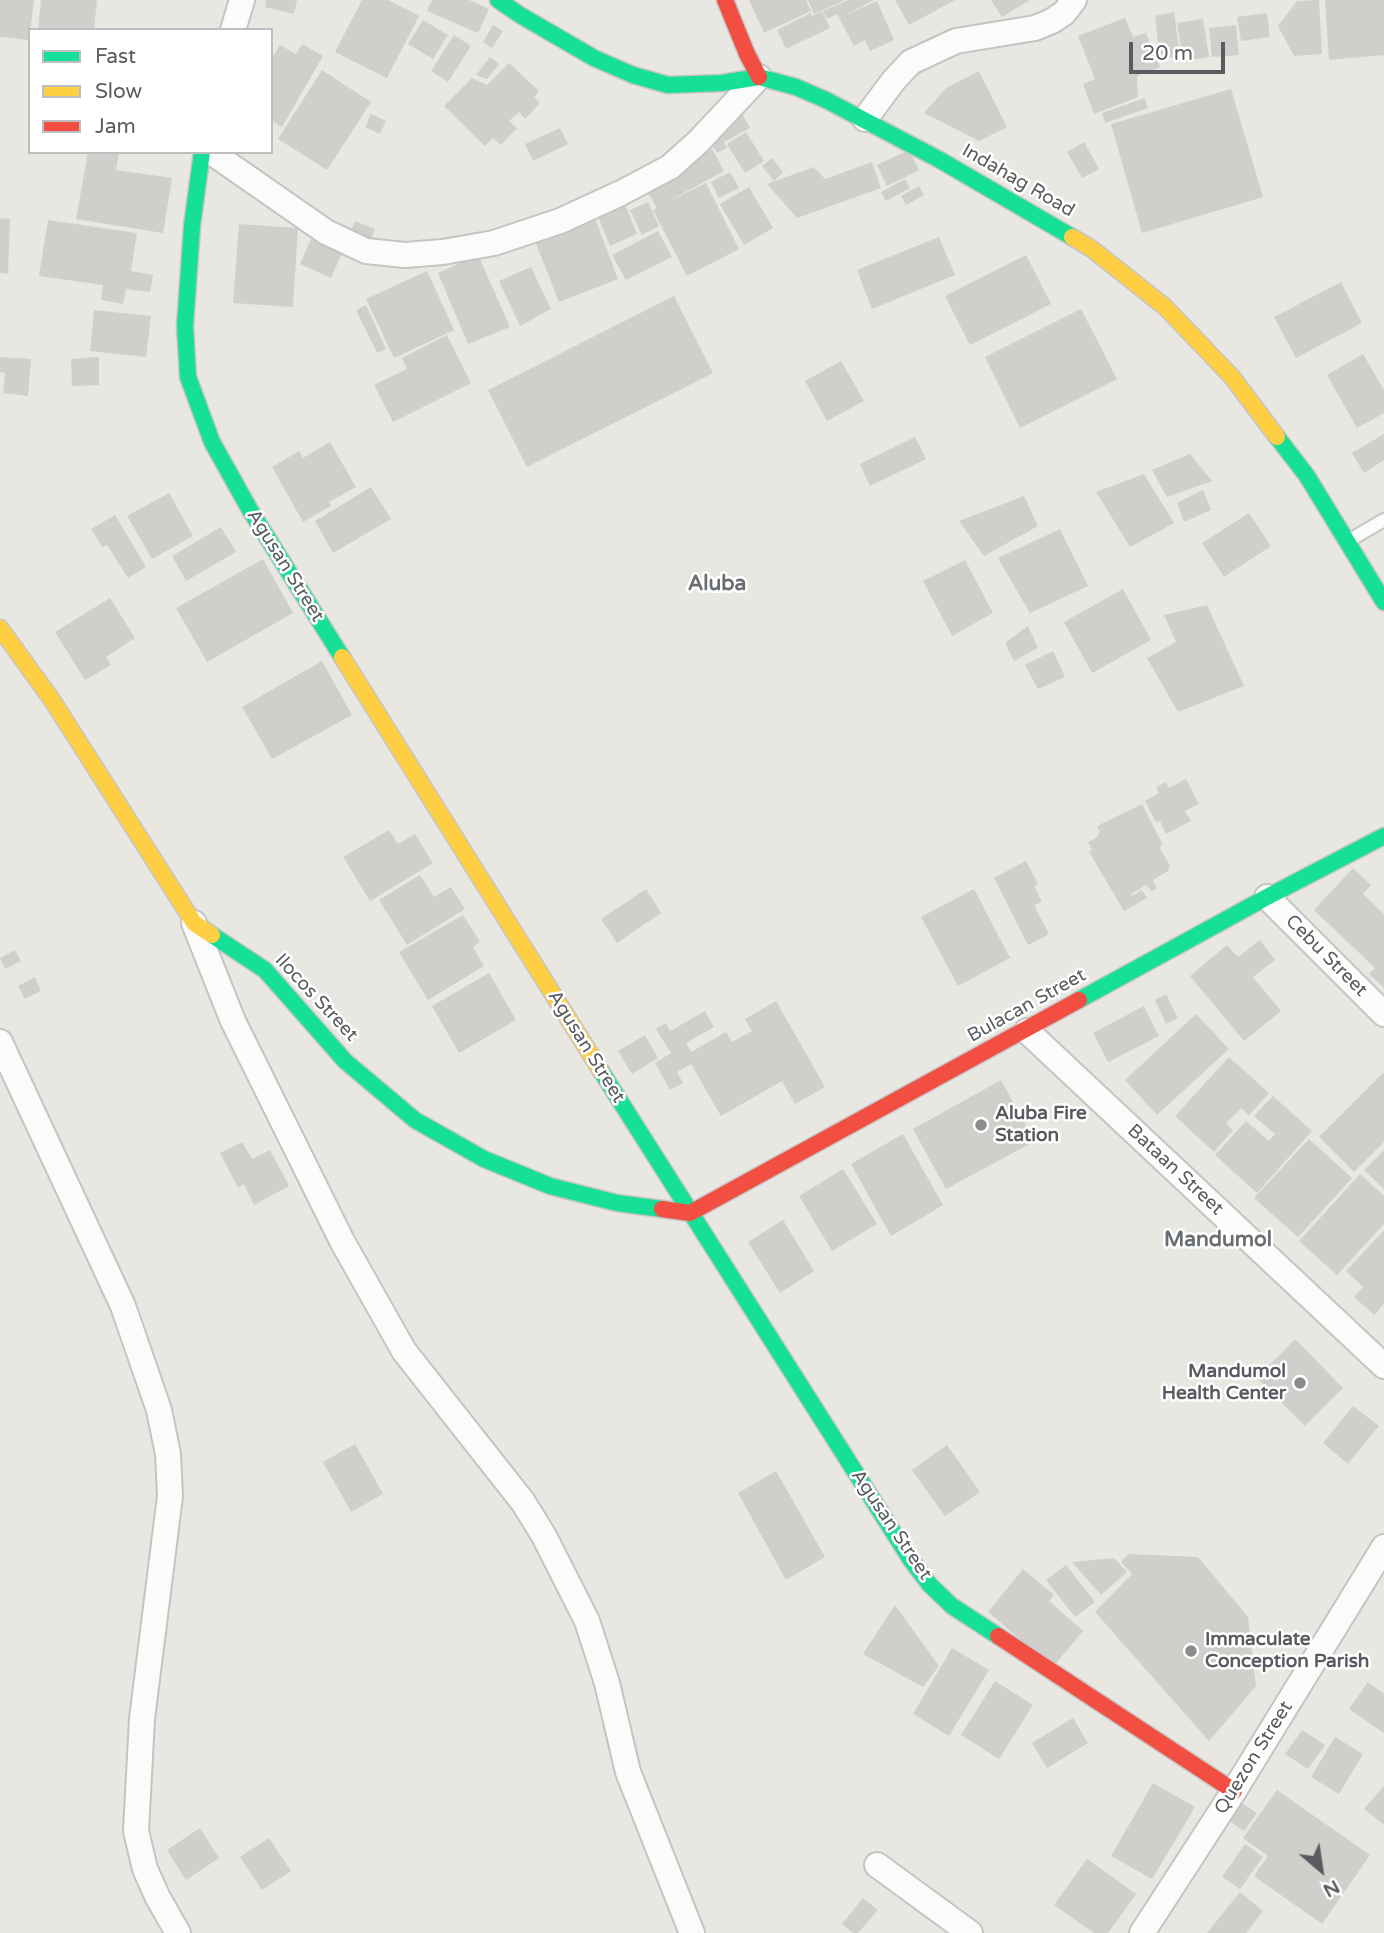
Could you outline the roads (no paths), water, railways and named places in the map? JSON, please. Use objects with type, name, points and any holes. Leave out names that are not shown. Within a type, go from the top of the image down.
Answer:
[{"type":"street","points":[[234,28],[242,0]]},
{"type":"street","name":"Indahag Road","points":[[498,0],[594,58],[633,75],[668,85],[722,83],[759,77],[796,87],[865,119],[952,166],[1093,249],[1165,307],[1232,377],[1307,476],[1384,602]]},
{"type":"street","points":[[214,154],[326,232],[366,251],[405,255],[443,252],[494,243],[560,222],[621,193],[670,167],[698,142],[759,77],[725,0]]},
{"type":"street","points":[[865,119],[911,62],[956,41],[1035,28],[1064,13],[1074,0]]},
{"type":"street","name":"Agusan Street","points":[[202,154],[192,226],[185,326],[188,377],[212,442],[250,510],[690,1213],[911,1560],[930,1584],[952,1606],[1234,1791]]},
{"type":"street","name":"Ilocos Street","points":[[0,628],[52,700],[194,923],[265,970],[345,1061],[415,1120],[484,1159],[550,1186],[617,1203],[690,1213]]},
{"type":"street","name":"Bulacan Street","points":[[690,1213],[1027,1031],[1267,897],[1384,836]]},
{"type":"street","name":"Cebu Street","points":[[1267,897],[1384,1014]]},
{"type":"street","points":[[194,923],[233,1021],[342,1241],[404,1351],[523,1502],[544,1536],[587,1621],[607,1683],[628,1772],[692,1933]]},
{"type":"street","name":"Bataan Street","points":[[1027,1031],[1384,1366]]},
{"type":"street","points":[[0,1042],[123,1306],[159,1410],[168,1454],[170,1496],[142,1719],[136,1831],[145,1869],[178,1933]]},
{"type":"street","name":"Quezon Street","points":[[1143,1933],[1376,1577],[1384,1546]]},
{"type":"street","points":[[877,1865],[970,1933]]},
{"type":"lane","points":[[1348,542],[1384,520]]},
{"type":"place","name":"Aluba Fire Station","points":[[981,1125]]},
{"type":"place","name":"Mandumol Health Center","points":[[1300,1383]]},
{"type":"place","name":"Immaculate Conception Parish","points":[[1191,1651]]},
{"type":"district","name":"Aluba","points":[[717,584]]},
{"type":"district","name":"Mandumol","points":[[1218,1240]]}]
